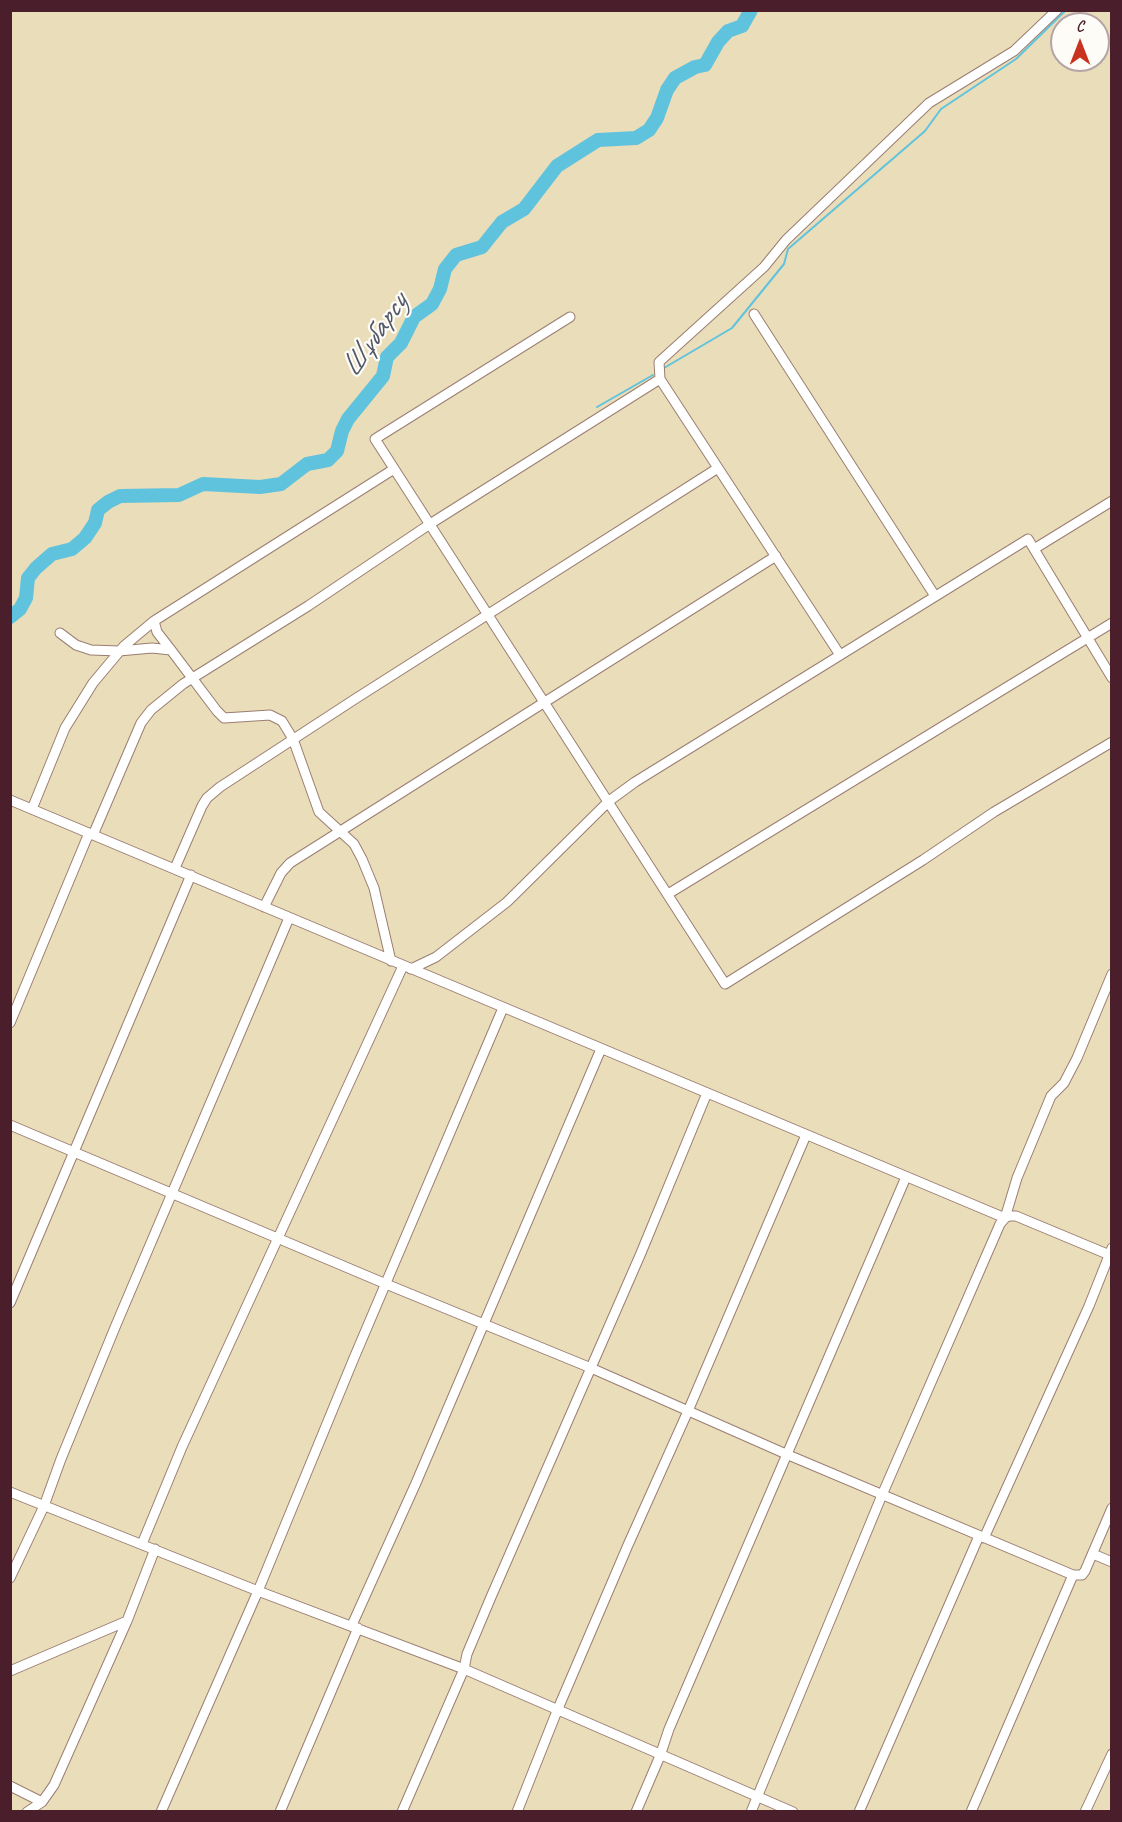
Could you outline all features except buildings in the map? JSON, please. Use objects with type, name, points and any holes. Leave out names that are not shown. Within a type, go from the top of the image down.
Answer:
[{"type":"street","points":[[840,655],[660,379],[659,362],[764,267],[786,240],[929,103],[1014,51],[1050,18]]},
{"type":"street","points":[[753,314],[935,596]]},
{"type":"street","points":[[570,317],[375,439],[725,984],[923,860],[994,812],[1112,742]]},
{"type":"street","points":[[10,1023],[141,723],[151,710],[192,679],[308,606],[430,524],[660,379]]},
{"type":"street","points":[[175,868],[207,798],[293,739],[718,468]]},
{"type":"street","points":[[32,809],[65,728],[93,683],[120,651],[154,621],[394,469]]},
{"type":"street","points":[[1034,549],[1112,501]]},
{"type":"street","points":[[142,1544],[182,1447],[407,968],[436,957],[507,902],[609,801],[635,782],[1028,539],[1112,678]]},
{"type":"street","points":[[264,907],[281,873],[290,863],[776,556]]},
{"type":"street","points":[[154,621],[158,632],[171,651],[224,718],[270,715],[282,721],[293,739],[319,812],[354,844],[366,869],[374,888],[392,961]]},
{"type":"street","points":[[668,894],[1112,623]]},
{"type":"street","points":[[60,633],[76,645],[92,650],[120,651],[152,648],[171,651]]},
{"type":"street","points":[[10,800],[1005,1218],[1016,1216],[1111,1253],[859,1812]]},
{"type":"street","points":[[10,1303],[190,875]]},
{"type":"street","points":[[10,1578],[44,1506],[65,1449],[290,918]]},
{"type":"street","points":[[751,1812],[882,1495],[1000,1224],[1005,1218],[1017,1178],[1051,1096],[1064,1083],[1077,1058],[1112,974]]},
{"type":"street","points":[[161,1812],[258,1591],[503,1008]]},
{"type":"street","points":[[280,1812],[355,1627],[601,1049]]},
{"type":"street","points":[[402,1812],[464,1669],[475,1635],[707,1094]]},
{"type":"street","points":[[10,1125],[591,1368],[688,1412],[1073,1575],[1082,1575],[1112,1508]]},
{"type":"street","points":[[517,1812],[557,1711],[806,1135]]},
{"type":"street","points":[[636,1812],[669,1729],[906,1177]]},
{"type":"street","points":[[10,1492],[258,1591],[464,1669],[793,1812]]},
{"type":"street","points":[[27,1812],[42,1802],[54,1785],[127,1621],[155,1549]]},
{"type":"street","points":[[1093,1554],[1112,1562]]},
{"type":"street","points":[[971,1812],[1073,1575]]},
{"type":"street","points":[[10,1671],[127,1621]]},
{"type":"street","points":[[1085,1812],[1112,1755]]},
{"type":"street","points":[[10,1786],[42,1802]]},
{"type":"waterway","name":"Шұбарсу","points":[[10,617],[20,609],[26,598],[28,578],[36,568],[52,554],[72,549],[85,538],[95,523],[98,510],[120,496],[179,495],[203,484],[260,487],[281,484],[307,464],[328,460],[337,451],[348,419],[383,376],[387,357],[401,343],[414,317],[432,304],[440,289],[445,269],[456,255],[482,247],[502,222],[524,209],[557,166],[598,140],[636,138],[649,130],[675,78],[695,67],[705,65],[718,42],[728,31],[742,26],[751,10]]},
{"type":"waterway","points":[[664,368],[732,328],[784,264],[788,249],[925,131],[941,109],[1016,59],[1066,10]]},
{"type":"waterway","points":[[597,407],[653,375]]}]
